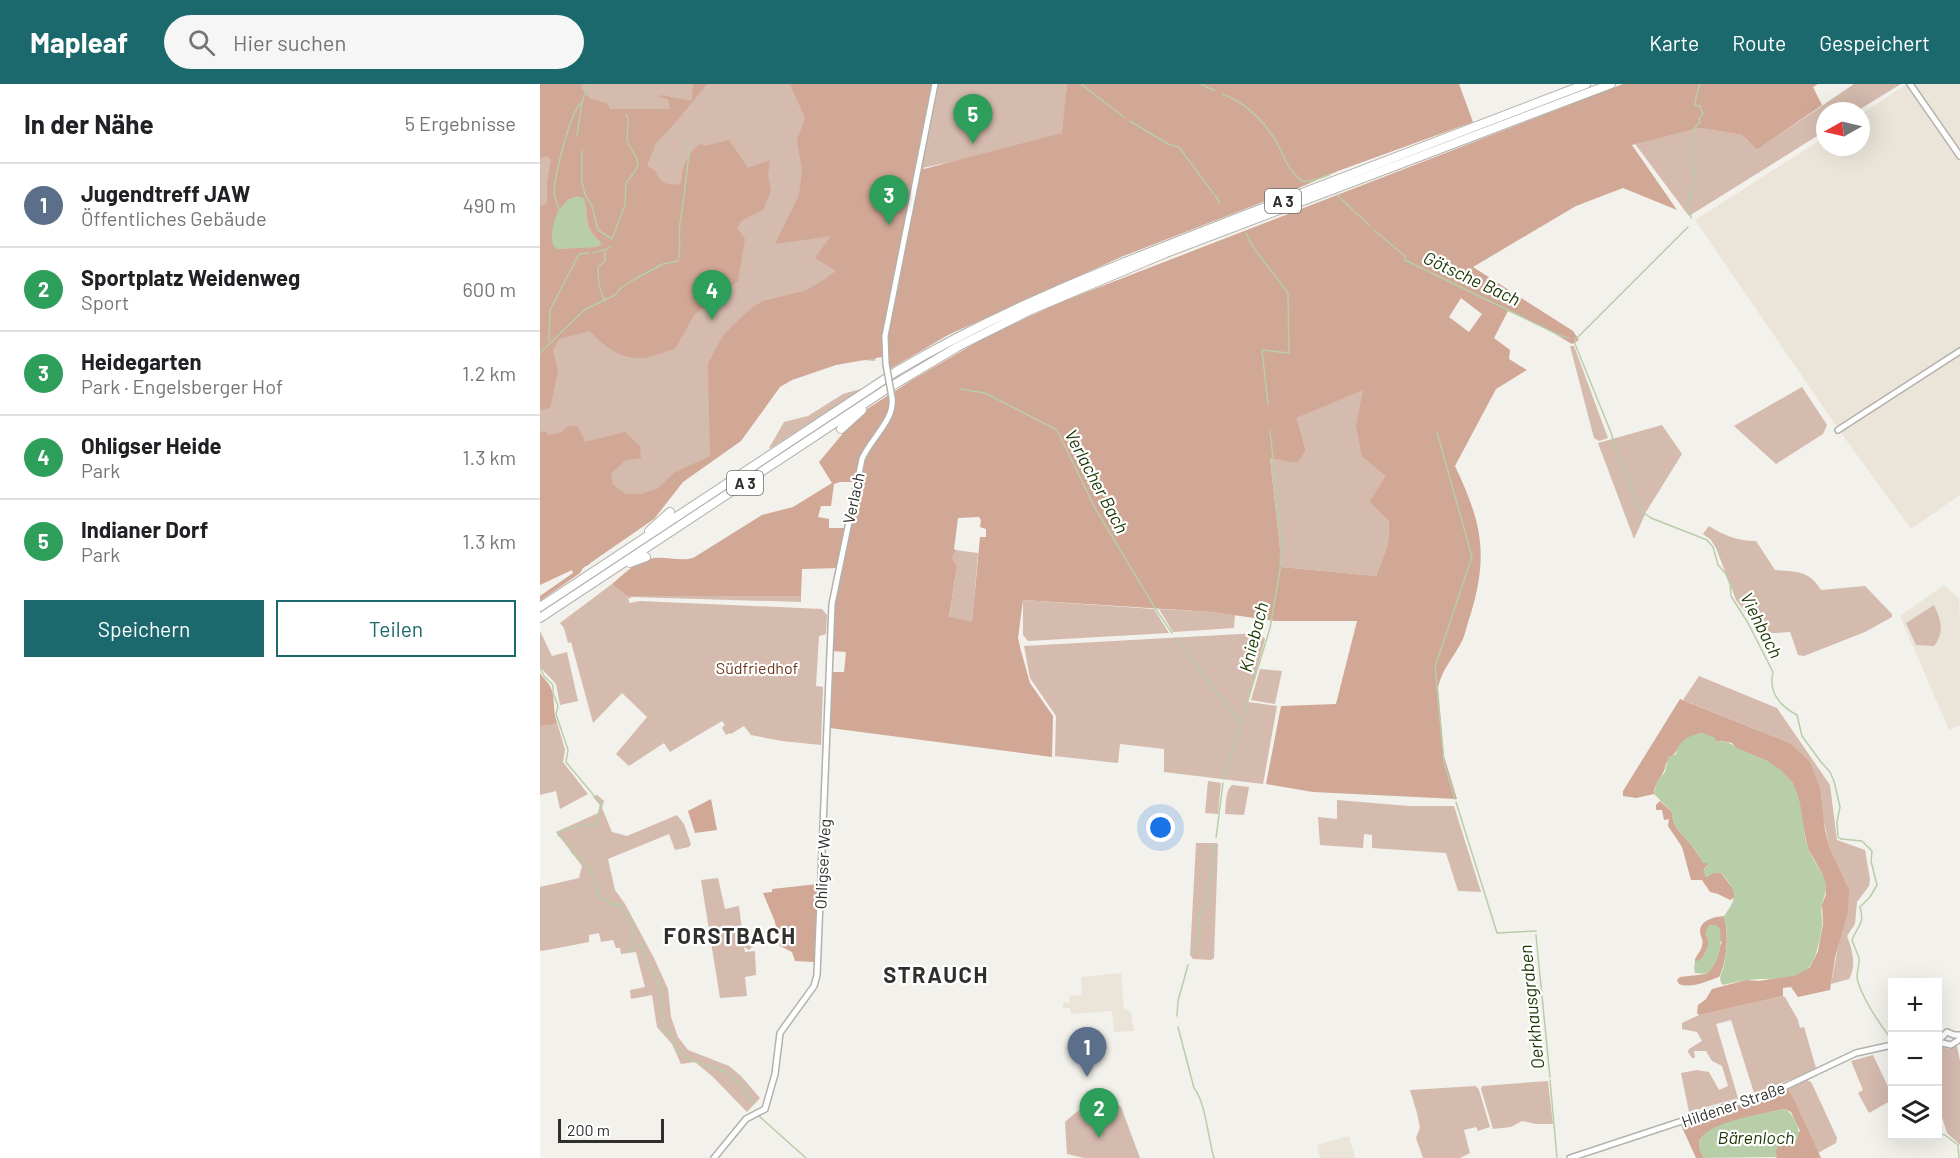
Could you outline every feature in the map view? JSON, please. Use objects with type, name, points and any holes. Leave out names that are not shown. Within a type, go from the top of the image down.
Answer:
[{"type":"highway","name":"A 3","points":[[543,611],[632,546],[946,341],[1027,302],[1175,242],[1586,84]]},
{"type":"highway","name":"A 3","points":[[543,611],[604,576],[885,390],[959,346],[1032,310],[1166,253],[1611,84]]},
{"type":"highway","points":[[875,381],[897,371]]},
{"type":"highway","points":[[841,429],[885,390]]},
{"type":"highway","points":[[632,546],[670,512]]},
{"type":"highway","points":[[604,576],[630,562],[646,557]]},
{"type":"street","name":"Verlach","points":[[831,606],[862,459],[867,447],[891,412],[892,398],[886,362],[885,336],[935,84]]},
{"type":"street","points":[[1910,84],[1960,156]]},
{"type":"street","points":[[1838,430],[1960,351]]},
{"type":"street","name":"Ohligser Weg","points":[[714,1158],[746,1119],[765,1109],[775,1074],[780,1033],[814,986],[817,975],[831,606]]},
{"type":"street","points":[[1942,1038],[1947,1032],[1957,1038],[1948,1046],[1942,1042]]},
{"type":"street","name":"Hildener Straße","points":[[1570,1158],[1782,1088],[1856,1053],[1888,1046]]},
{"type":"shaded area","points":[[540,84],[582,84],[581,88],[589,98],[608,104],[610,109],[670,109],[668,99],[660,95],[692,101],[693,84],[707,84],[656,143],[647,166],[655,170],[664,183],[680,184],[684,165],[695,149],[701,144],[705,146],[729,140],[748,168],[770,160],[768,174],[771,191],[763,210],[741,221],[737,228],[745,239],[738,281],[694,315],[675,349],[635,358],[614,351],[590,331],[559,339],[553,350],[558,371],[550,408],[540,410],[540,206],[547,203],[551,159],[546,156],[540,158]],"holes":[[[584,198],[589,226],[601,242],[596,247],[558,249],[568,199]]]},
{"type":"shaded area","points":[[790,84],[938,84],[921,166],[924,169],[1062,133],[1067,84],[1459,84],[1473,122],[1338,171],[1121,257],[948,335],[890,369],[887,357],[882,357],[836,365],[792,380],[780,387],[741,441],[683,482],[654,519],[540,601],[540,596],[573,573],[572,570],[540,585],[540,432],[545,431],[548,435],[561,433],[568,427],[578,427],[585,442],[625,432],[640,446],[641,458],[626,460],[611,473],[613,485],[626,494],[641,494],[657,489],[674,473],[710,456],[708,363],[724,334],[750,309],[763,301],[804,291],[836,271],[815,258],[831,236],[775,244],[799,195],[802,170],[797,140],[805,118]]},
{"type":"shaded area","points":[[1623,84],[1818,84],[1813,87],[1820,102],[1816,102],[1816,109],[1757,150],[1742,135],[1700,128],[1632,145],[1677,210],[1623,188],[1576,206],[1473,267],[1573,331],[1579,340],[1572,344],[1545,328],[1508,311],[1494,338],[1510,350],[1509,359],[1527,370],[1496,389],[1455,466],[1476,521],[1481,555],[1477,592],[1464,636],[1442,675],[1438,688],[1444,756],[1457,799],[1313,792],[1266,784],[1281,706],[1336,704],[1357,621],[1275,621],[1212,612],[1023,600],[1018,638],[1030,683],[1053,716],[1052,757],[830,728],[831,672],[844,672],[846,652],[833,651],[834,603],[840,568],[802,569],[801,596],[627,596],[612,584],[629,569],[644,561],[654,558],[693,558],[762,515],[793,507],[832,483],[819,462],[864,411],[989,335],[1061,302]],"holes":[[[1461,298],[1482,314],[1469,332],[1449,317]],[[1363,390],[1356,426],[1362,457],[1385,476],[1370,502],[1389,521],[1388,544],[1376,576],[1282,567],[1270,458],[1298,463],[1306,451],[1297,418]],[[853,482],[845,528],[829,528],[829,519],[818,517],[821,506],[831,506],[834,484]],[[979,517],[980,527],[986,529],[986,537],[980,537],[972,622],[949,617],[957,566],[952,558],[956,550],[954,549],[958,518]]]},
{"type":"shaded area","points":[[1907,84],[1960,84],[1960,495],[1911,529],[1841,433],[1695,220],[1816,143],[1816,156],[1870,156],[1870,108]]},
{"type":"shaded area","points":[[1944,585],[1959,598],[1960,622],[1960,725],[1949,730],[1900,616]]},
{"type":"shaded area","points":[[540,673],[550,686],[553,695],[557,722],[552,725],[540,726]]},
{"type":"shaded area","points":[[1680,699],[1790,743],[1810,762],[1820,789],[1829,846],[1849,889],[1848,911],[1835,958],[1830,990],[1798,997],[1791,987],[1783,988],[1783,996],[1699,1015],[1697,1013],[1698,1005],[1706,999],[1712,989],[1746,980],[1759,981],[1795,975],[1810,967],[1818,951],[1823,924],[1822,905],[1826,894],[1822,873],[1808,849],[1792,782],[1767,761],[1736,748],[1732,743],[1717,742],[1702,733],[1695,735],[1685,741],[1666,763],[1654,794],[1636,798],[1623,796],[1623,791]]},
{"type":"shaded area","points":[[711,799],[717,830],[695,833],[688,811]]},
{"type":"shaded area","points":[[1660,801],[1672,812],[1676,827],[1703,863],[1707,863],[1704,869],[1706,877],[1713,873],[1721,873],[1734,890],[1734,898],[1730,900],[1710,892],[1702,880],[1691,880],[1682,847],[1668,826],[1669,819],[1664,820],[1662,810],[1656,810],[1656,805]]},
{"type":"shaded area","points":[[818,884],[814,962],[795,961],[792,952],[780,946],[775,922],[763,893],[772,892],[772,889]]},
{"type":"shaded area","points":[[1724,916],[1726,947],[1724,964],[1719,977],[1694,985],[1679,984],[1677,980],[1680,977],[1707,974],[1722,942],[1708,936],[1709,946],[1701,960],[1695,962],[1701,950],[1701,927],[1709,919]]},
{"type":"shaded area","points":[[1121,973],[1124,1008],[1131,1012],[1134,1031],[1114,1032],[1112,1011],[1071,1014],[1070,1008],[1063,1008],[1063,1003],[1070,1002],[1069,996],[1082,995],[1081,977]]},
{"type":"shaded area","points":[[1788,1089],[1821,1158],[1775,1158],[1778,1145],[1785,1144],[1800,1131],[1791,1112],[1785,1109],[1722,1125],[1710,1131],[1702,1137],[1699,1144],[1704,1158],[1696,1158],[1681,1125]]},
{"type":"shaded area","points":[[1349,1136],[1355,1158],[1320,1158],[1317,1145]]},
{"type":"green space","points":[[540,84],[932,84],[875,361],[853,359],[796,362],[710,456],[603,553],[587,566],[583,564],[540,578]]},
{"type":"green space","points":[[938,84],[1067,84],[1063,133],[970,158],[922,168]]},
{"type":"green space","points":[[1854,84],[1901,84],[1870,103],[1828,102]]},
{"type":"green space","points":[[1816,110],[1816,137],[1689,216],[1635,144],[1700,128],[1742,135],[1757,150]]},
{"type":"green space","points":[[1570,346],[1574,346],[1608,438],[1599,441],[1594,438]]},
{"type":"green space","points":[[1802,387],[1827,425],[1823,434],[1776,464],[1734,426]]},
{"type":"green space","points":[[864,388],[769,448],[784,422],[808,416],[843,394]]},
{"type":"green space","points":[[1364,389],[1362,457],[1385,476],[1371,502],[1389,521],[1388,544],[1376,576],[1282,567],[1270,457],[1298,463],[1306,451],[1297,418]]},
{"type":"green space","points":[[1662,425],[1682,454],[1646,512],[1634,539],[1598,443]]},
{"type":"green space","points":[[1709,526],[1731,537],[1756,541],[1775,570],[1807,575],[1821,590],[1865,586],[1892,614],[1892,617],[1865,632],[1804,656],[1798,655],[1790,632],[1758,634],[1750,618],[1736,600],[1716,548],[1703,534]]},
{"type":"green space","points":[[956,550],[978,553],[972,623],[949,618],[957,566],[952,558]]},
{"type":"green space","name":"Südfriedhof","points":[[612,584],[627,596],[801,596],[801,602],[632,597],[628,599],[630,603],[640,601],[822,609],[827,615],[826,634],[819,636],[816,686],[823,687],[821,745],[751,735],[744,726],[726,735],[722,728],[725,725],[722,721],[670,752],[664,743],[629,766],[616,754],[647,717],[622,693],[593,723],[571,642],[568,643],[564,628],[560,623]]},
{"type":"green space","points":[[1023,600],[1154,609],[1169,633],[1028,641],[1023,635]]},
{"type":"green space","points":[[1934,605],[1941,626],[1940,636],[1934,646],[1916,645],[1906,623]]},
{"type":"green space","points":[[1159,609],[1235,615],[1234,628],[1173,632]]},
{"type":"green space","points":[[540,631],[552,656],[567,652],[578,701],[560,705],[556,684],[540,667]]},
{"type":"green space","points":[[1258,633],[1265,639],[1248,702],[1277,706],[1263,784],[1164,772],[1164,749],[1120,744],[1118,763],[1055,756],[1056,716],[1030,678],[1024,646]]},
{"type":"green space","points":[[1260,669],[1282,671],[1275,704],[1251,700]]},
{"type":"green space","points":[[1699,676],[1777,708],[1830,785],[1837,840],[1865,850],[1870,879],[1869,886],[1857,902],[1855,924],[1847,936],[1853,963],[1849,979],[1831,984],[1849,889],[1829,846],[1822,812],[1790,743],[1683,700]]},
{"type":"green space","points":[[557,722],[565,750],[563,762],[588,794],[560,809],[556,791],[540,795],[540,726]]},
{"type":"green space","points":[[1208,781],[1221,783],[1218,814],[1205,813]]},
{"type":"green space","points":[[1232,785],[1249,787],[1244,815],[1225,814],[1227,794]]},
{"type":"green space","points":[[597,795],[604,801],[602,808],[612,832],[627,836],[677,815],[684,824],[691,844],[689,847],[675,850],[669,834],[608,859],[615,890],[654,958],[668,989],[671,1017],[678,1037],[688,1050],[729,1066],[741,1076],[760,1098],[747,1112],[695,1062],[681,1064],[672,1044],[657,1027],[652,995],[631,999],[630,990],[645,987],[636,952],[621,954],[620,948],[616,948],[613,940],[601,942],[599,933],[589,935],[589,942],[540,950],[540,887],[579,878],[582,866],[556,832],[598,813],[600,805],[593,797]]},
{"type":"green space","points":[[1337,800],[1409,806],[1454,806],[1481,892],[1458,891],[1446,853],[1372,848],[1372,835],[1364,834],[1363,848],[1320,845],[1318,817],[1337,819]]},
{"type":"green space","points":[[1196,843],[1217,843],[1218,845],[1214,958],[1211,960],[1193,959],[1190,955]]},
{"type":"green space","points":[[718,878],[725,909],[739,906],[744,946],[749,942],[753,946],[749,950],[744,947],[745,952],[755,951],[756,975],[745,977],[747,996],[720,998],[701,880]]},
{"type":"green space","points":[[1783,996],[1798,1020],[1800,1028],[1804,1027],[1816,1068],[1754,1093],[1731,1020],[1716,1024],[1738,1098],[1689,1112],[1681,1073],[1697,1070],[1709,1072],[1719,1090],[1728,1086],[1722,1066],[1712,1061],[1706,1051],[1694,1051],[1695,1058],[1692,1058],[1688,1052],[1689,1049],[1702,1041],[1697,1032],[1682,1029],[1682,1023],[1699,1015]]},
{"type":"green space","points":[[1942,1046],[1948,1049],[1957,1046],[1960,1061],[1960,1145],[1947,1133],[1942,1117]]},
{"type":"green space","points":[[1873,1055],[1888,1087],[1888,1102],[1869,1113],[1858,1093],[1863,1090],[1851,1061]]},
{"type":"green space","points":[[1807,1080],[1811,1082],[1837,1138],[1836,1143],[1818,1153],[1788,1089]]},
{"type":"green space","points":[[1548,1081],[1553,1124],[1522,1121],[1511,1127],[1493,1129],[1482,1086]]},
{"type":"green space","points":[[1476,1086],[1490,1127],[1478,1131],[1476,1127],[1464,1130],[1470,1153],[1460,1158],[1423,1158],[1416,1138],[1420,1128],[1410,1090]]},
{"type":"green space","points":[[1112,1100],[1121,1107],[1140,1158],[1084,1158],[1067,1154],[1065,1122],[1086,1106]]},
{"type":"water","points":[[577,196],[584,198],[590,232],[602,244],[596,247],[557,249],[553,245],[552,238],[556,216],[565,203]]},
{"type":"water","points":[[1702,733],[1714,737],[1717,742],[1727,742],[1775,766],[1786,775],[1795,788],[1808,848],[1823,875],[1826,891],[1821,909],[1822,923],[1816,954],[1808,968],[1795,975],[1723,985],[1721,983],[1720,977],[1727,942],[1724,916],[1734,899],[1733,890],[1721,873],[1713,873],[1706,877],[1703,871],[1707,863],[1703,863],[1679,830],[1672,812],[1654,794],[1657,781],[1665,772],[1668,757],[1676,754],[1685,739]]},
{"type":"water","points":[[1709,925],[1716,925],[1720,929],[1719,953],[1715,964],[1707,974],[1695,973],[1695,962],[1707,950],[1708,942],[1705,934]]},
{"type":"water","name":"Bärenloch","points":[[1785,1109],[1796,1123],[1798,1136],[1797,1140],[1778,1146],[1775,1152],[1777,1157],[1704,1158],[1699,1142],[1714,1128],[1738,1119]]},
{"type":"waterway","points":[[577,135],[582,102],[588,84]]},
{"type":"waterway","name":"Kniebach","points":[[1081,84],[1124,117]]},
{"type":"waterway","name":"Götsche Bach","points":[[1201,84],[1215,91]]},
{"type":"waterway","name":"Viehbach","points":[[1691,218],[1689,202],[1696,178],[1692,165],[1693,130],[1703,114],[1700,106],[1695,105],[1700,84]]},
{"type":"waterway","name":"Götsche Bach","points":[[1222,94],[1246,107],[1261,121],[1277,143],[1289,167],[1302,181],[1311,181],[1329,175]]},
{"type":"waterway","points":[[559,209],[554,191],[557,172],[572,118],[581,103]]},
{"type":"waterway","points":[[626,114],[628,119]]},
{"type":"waterway","points":[[582,151],[582,183],[585,194],[592,206],[598,230],[612,239],[625,205],[626,183],[638,164],[627,141],[628,121]]},
{"type":"waterway","name":"Kniebach","points":[[1130,121],[1168,144],[1179,147],[1213,193]]},
{"type":"waterway","points":[[540,353],[584,310],[615,295],[633,280],[663,264],[678,261],[680,223],[689,155],[687,141]]},
{"type":"waterway","name":"Kniebach","points":[[1215,195],[1220,203]]},
{"type":"waterway","name":"Götsche Bach","points":[[1337,195],[1369,225]]},
{"type":"waterway","name":"Viehbach","points":[[1688,227],[1575,340],[1575,344],[1612,435],[1635,500],[1644,513],[1651,518],[1707,540],[1713,547],[1718,565],[1726,574],[1730,584],[1731,596],[1748,623],[1773,672],[1772,686],[1777,698],[1797,715],[1802,736],[1830,772],[1834,781],[1840,807],[1837,822],[1838,837],[1862,841],[1872,851],[1871,861],[1877,885],[1860,907],[1861,921],[1852,940],[1859,958],[1857,976],[1861,990],[1872,1012],[1888,1034]]},
{"type":"waterway","name":"Götsche Bach","points":[[1374,230],[1405,256],[1405,260],[1569,338]]},
{"type":"waterway","name":"Kniebach","points":[[1246,233],[1253,247],[1288,293],[1289,353],[1262,350],[1268,405]]},
{"type":"waterway","points":[[605,301],[599,286],[598,267],[605,261],[605,250],[611,246]]},
{"type":"waterway","points":[[593,253],[604,250]]},
{"type":"waterway","points":[[549,341],[550,310],[579,254],[589,253]]},
{"type":"waterway","name":"Verlacher Bach","points":[[960,389],[985,393],[1057,430],[1095,508],[1172,633]]},
{"type":"waterway","name":"Kniebach","points":[[1270,431],[1277,493]]},
{"type":"waterway","name":"Oerkhausgraben","points":[[1437,432],[1472,557],[1435,667],[1444,762],[1455,799]]},
{"type":"waterway","name":"Kniebach","points":[[1224,779],[1270,628],[1280,570],[1281,537],[1277,496]]},
{"type":"waterway","name":"Verlacher Bach","points":[[1176,638],[1240,723]]},
{"type":"waterway","points":[[540,667],[544,676],[553,685],[553,693],[558,706],[556,714],[568,750],[566,762],[601,804],[595,827],[586,824],[561,831],[558,835],[570,845],[572,853],[585,861],[591,871],[599,898],[608,901],[613,906],[615,903],[622,906],[623,912],[629,918],[633,930],[629,949],[634,950],[642,943],[646,965],[659,981],[664,1028],[667,1034],[671,1034],[680,1053],[731,1075],[742,1086],[753,1104]]},
{"type":"waterway","name":"Kniebach","points":[[1216,838],[1223,783]]},
{"type":"waterway","name":"Oerkhausgraben","points":[[1456,802],[1497,933],[1536,931]]},
{"type":"waterway","name":"Kniebach","points":[[1192,954],[1200,934],[1199,916],[1209,898],[1215,845]]},
{"type":"waterway","name":"Oerkhausgraben","points":[[1536,935],[1550,1077]]},
{"type":"waterway","name":"Kniebach","points":[[1177,1016],[1178,1001],[1188,965]]},
{"type":"waterway","name":"Kniebach","points":[[1178,1027],[1194,1088],[1204,1112],[1214,1158]]},
{"type":"waterway","name":"Oerkhausgraben","points":[[1550,1080],[1557,1158]]},
{"type":"waterway","points":[[759,1116],[806,1158]]},
{"type":"waterway","name":"Viehbach","points":[[1942,1134],[1958,1145],[1959,1158]]},
{"type":"place","name":"Indianer Dorf","points":[[973,144]]},
{"type":"place","name":"Heidegarten","points":[[889,225]]},
{"type":"place","name":"Ohligser Heide","points":[[712,320]]},
{"type":"place","name":"Jugendtreff JAW","points":[[1087,1077]]},
{"type":"place","name":"Sportplatz Weidenweg","points":[[1099,1138]]},
{"type":"district","name":"FORSTBACH","points":[[730,935]]},
{"type":"district","name":"STRAUCH","points":[[936,974]]}]
